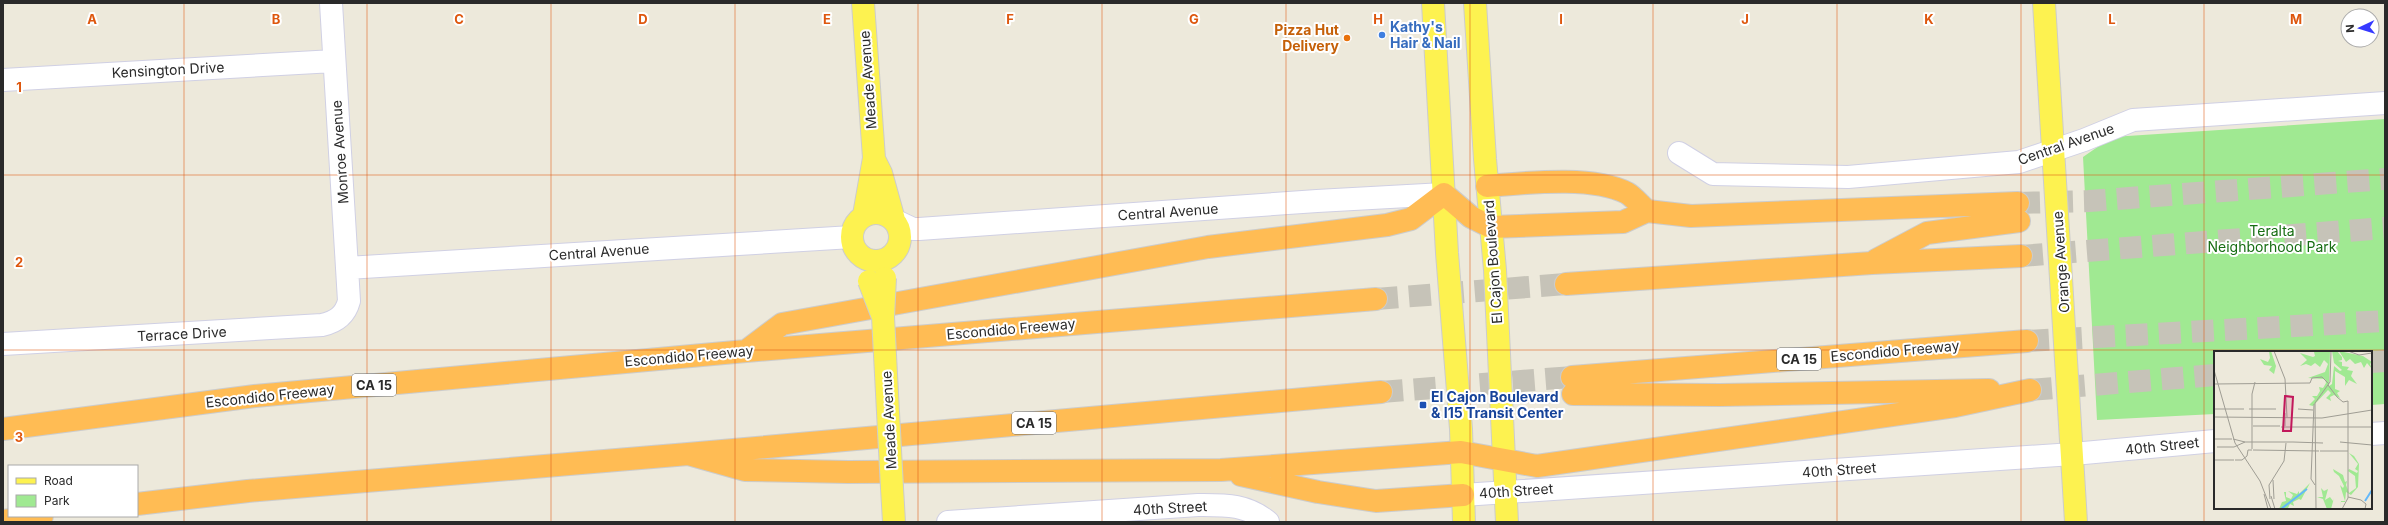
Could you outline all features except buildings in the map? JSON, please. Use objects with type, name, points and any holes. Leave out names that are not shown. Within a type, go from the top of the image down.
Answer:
[{"type":"highway","points":[[1487,186],[1569,182],[1604,186],[1627,193],[1647,211]]},
{"type":"highway","points":[[746,351],[782,324],[1208,247],[1387,225],[1411,219],[1444,194],[1471,217],[1491,226],[1623,222],[1647,211],[1691,216],[2018,212],[1927,233],[1872,263]]},
{"type":"highway","points":[[1566,284],[1872,263],[2021,256]]},
{"type":"highway","name":"Escondido Freeway","points":[[3,429],[255,396],[746,351],[1376,300]]},
{"type":"highway","name":"Escondido Freeway","points":[[1504,458],[1537,466],[1955,406],[2030,390],[1720,395],[1573,386],[2027,341]]},
{"type":"highway","name":"CA 15","points":[[138,504],[248,491],[688,454],[1381,392]]},
{"type":"highway","points":[[688,454],[745,470],[848,472],[1220,470],[1461,452],[1504,458]]},
{"type":"highway","points":[[1220,470],[1318,492],[1376,501],[1463,495]]},
{"type":"highway","points":[[3,521],[34,517]]},
{"type":"main road","name":"Meade Avenue","points":[[863,3],[874,158],[864,215]]},
{"type":"main road","points":[[1433,3],[1464,522]]},
{"type":"main road","name":"El Cajon Boulevard","points":[[1475,3],[1491,226],[1507,522]]},
{"type":"main road","name":"Orange Avenue","points":[[2044,3],[2076,522]]},
{"type":"main road","name":"Meade Avenue","points":[[874,158],[881,173],[894,220],[899,227],[901,235],[897,250]]},
{"type":"main road","points":[[894,220],[880,212],[864,215],[854,227],[854,244],[861,256],[876,261],[891,256],[897,250]]},
{"type":"main road","name":"Meade Avenue","points":[[854,244],[877,280],[883,317],[894,522]]},
{"type":"main road","points":[[877,280],[897,250]]},
{"type":"street","name":"Monroe Avenue","points":[[331,3],[349,301]]},
{"type":"street","name":"Kensington Drive","points":[[3,80],[334,61]]},
{"type":"street","name":"Central Avenue","points":[[1680,153],[1714,174],[1848,177],[2019,162],[2133,120],[2385,103]]},
{"type":"street","name":"Central Avenue","points":[[894,220],[913,229],[919,229],[1444,194]]},
{"type":"street","name":"Central Avenue","points":[[347,268],[854,244]]},
{"type":"street","name":"Terrace Drive","points":[[3,344],[322,325],[334,323],[342,316],[349,301]]},
{"type":"street","points":[[2372,434],[2385,433]]},
{"type":"street","name":"40th Street","points":[[1463,495],[2073,454],[2214,441]]},
{"type":"street","name":"40th Street","points":[[948,522],[1206,505],[1230,506],[1256,512],[1268,522]]},
{"type":"green space","name":"Teralta Neighborhood Park","points":[[2385,119],[2385,404],[2372,405],[2372,351],[2214,351],[2214,414],[2097,420],[2083,157],[2112,137]]},
{"type":"tunnel","points":[[2018,203],[2089,201],[2385,179]]},
{"type":"tunnel","points":[[2021,256],[2385,228]]},
{"type":"tunnel","points":[[1376,299],[1566,284]]},
{"type":"tunnel","points":[[2027,341],[2385,321]]},
{"type":"tunnel","points":[[2372,362],[2385,361]]},
{"type":"tunnel","points":[[2030,390],[2214,375]]},
{"type":"tunnel","points":[[1381,392],[1572,377]]},
{"type":"place","name":"Kathy's Hair & Nail","points":[[1382,35]]},
{"type":"place","name":"Pizza Hut Delivery","points":[[1347,38]]},
{"type":"place","name":"El Cajon Boulevard & I15 Transit Center","points":[[1423,405]]}]
